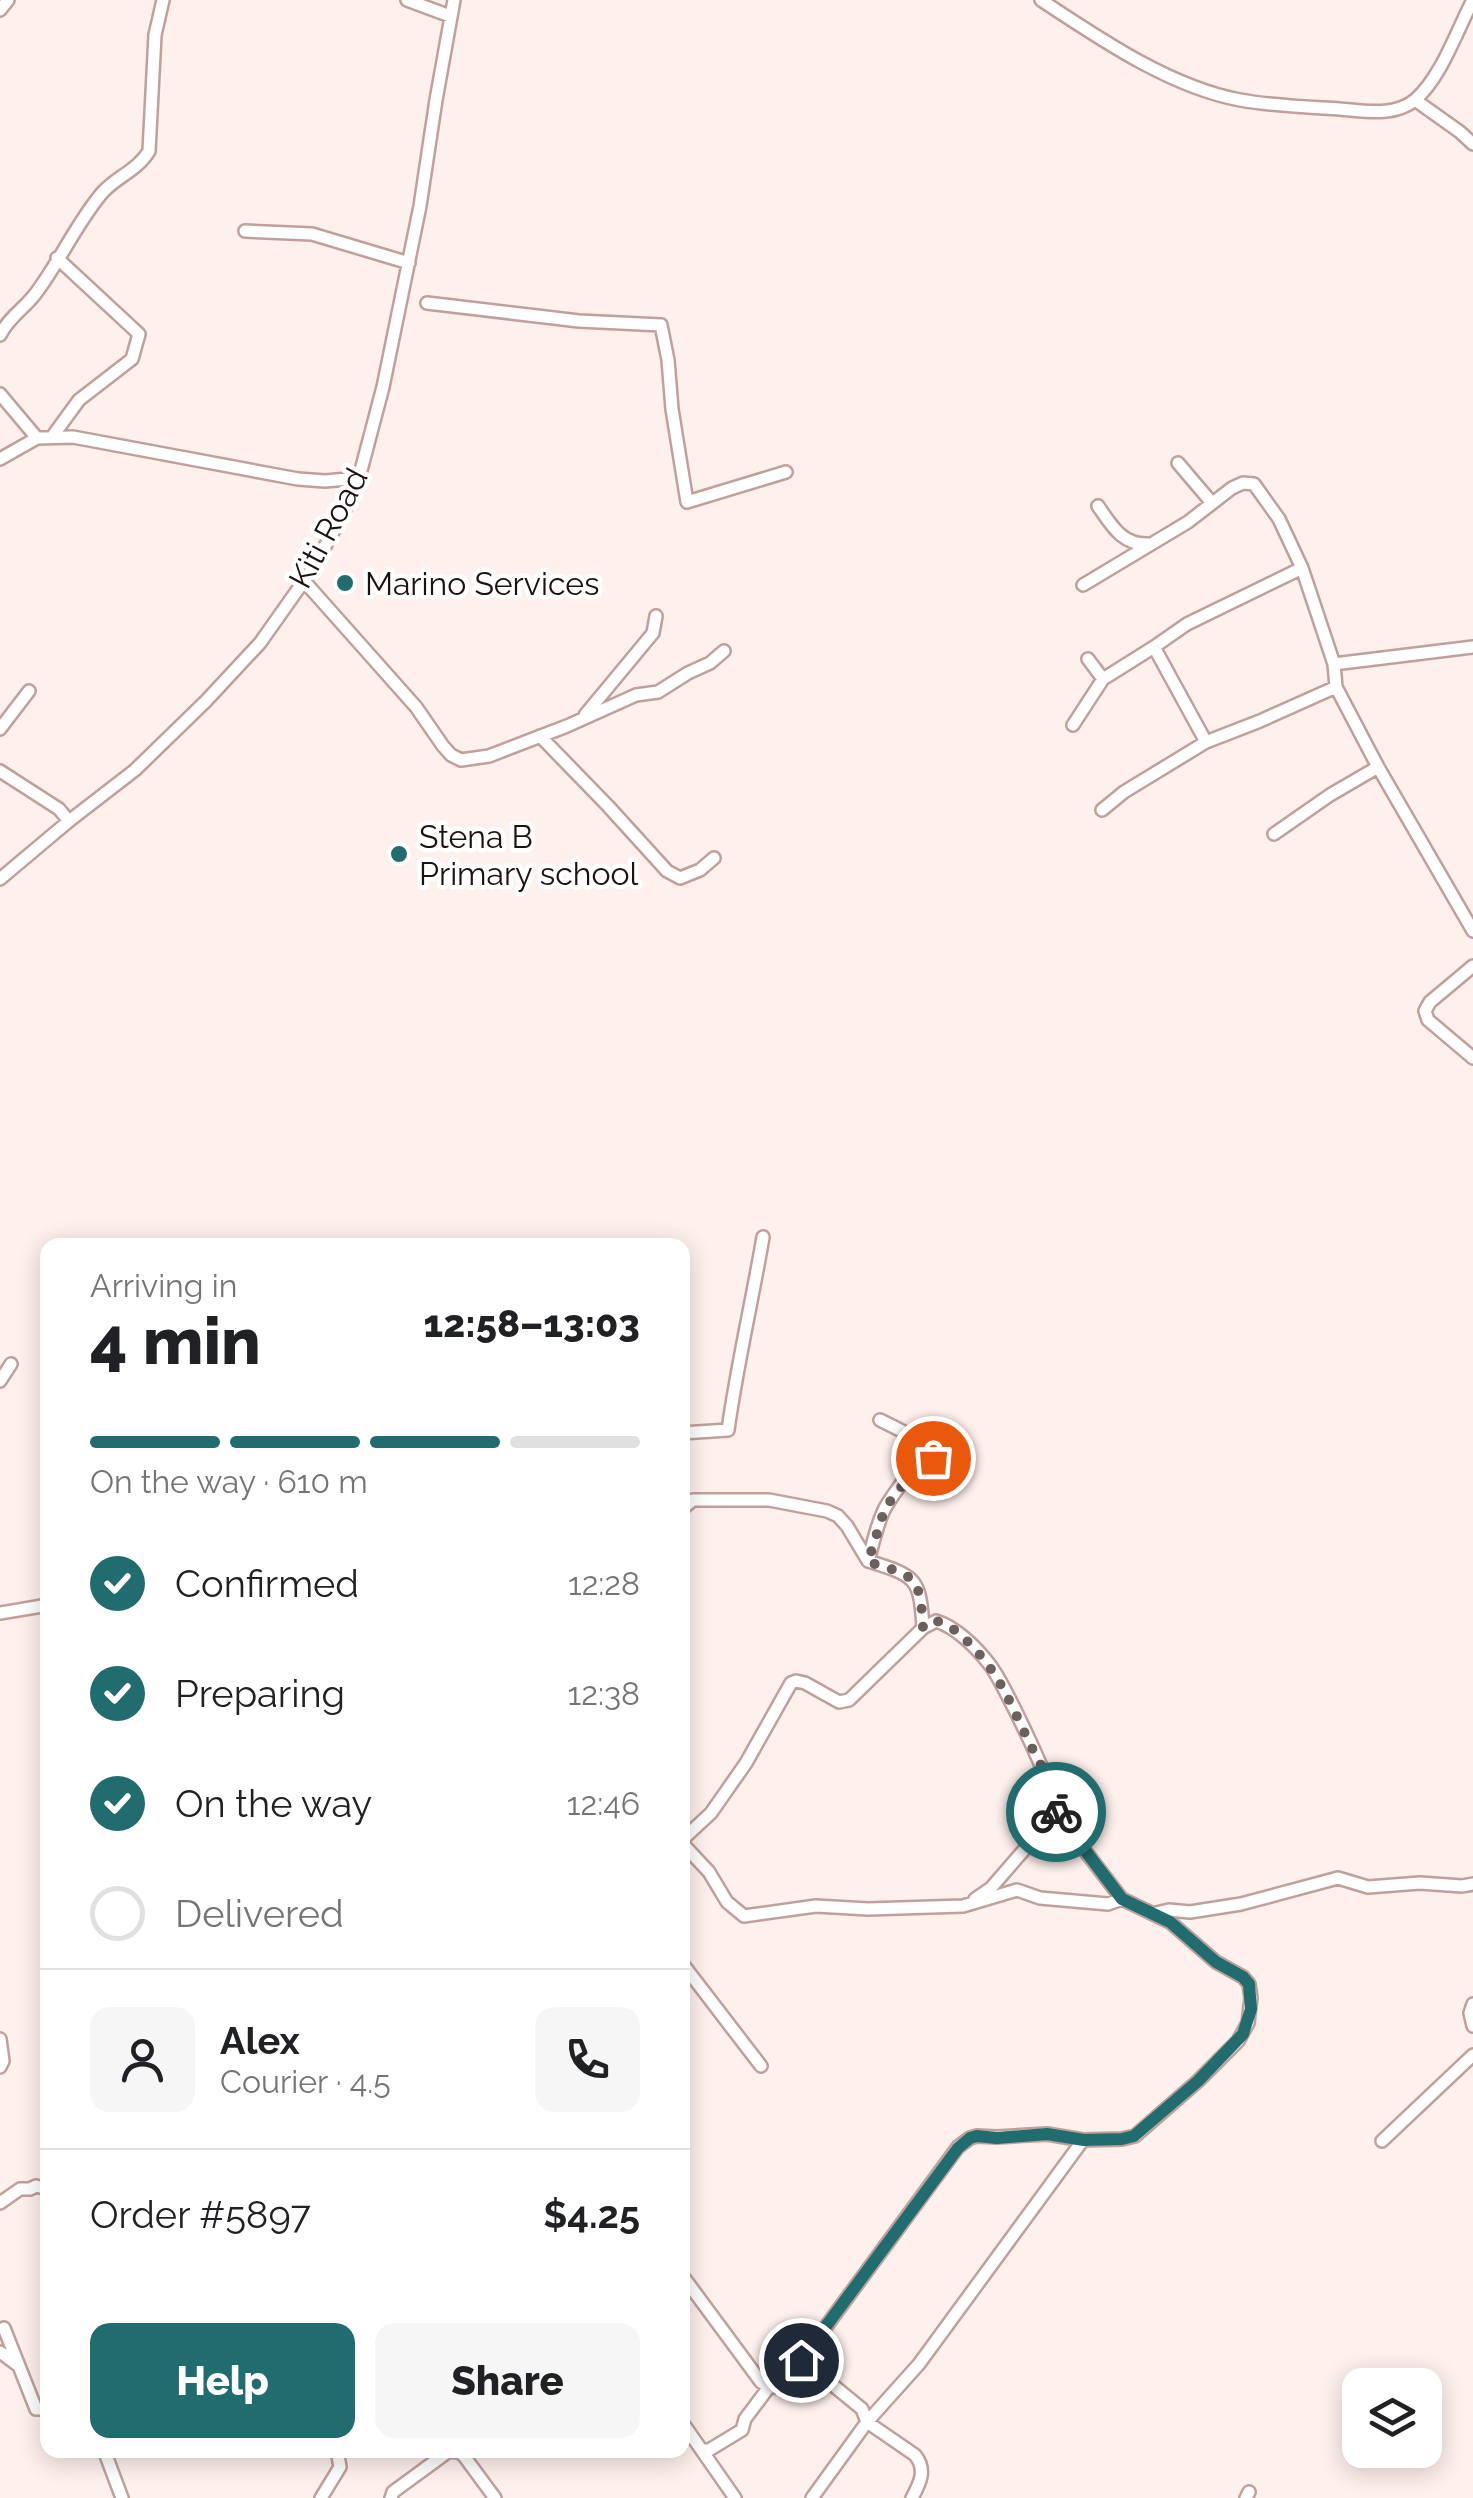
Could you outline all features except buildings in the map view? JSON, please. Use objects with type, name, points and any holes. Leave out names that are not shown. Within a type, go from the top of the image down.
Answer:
[{"type":"street","points":[[0,10],[8,0]]},
{"type":"street","points":[[0,334],[38,290],[102,193],[137,166],[149,151],[155,35],[163,0]]},
{"type":"street","points":[[408,0],[450,16]]},
{"type":"street","name":"Kiti Road","points":[[0,879],[136,770],[206,701],[260,643],[328,543],[360,478],[373,430],[420,206],[454,0]]},
{"type":"street","points":[[1042,0],[1120,52],[1201,89],[1240,100],[1386,112],[1415,100],[1430,82],[1473,0]]},
{"type":"street","points":[[1415,100],[1473,144]]},
{"type":"street","points":[[245,231],[312,234],[409,262]]},
{"type":"street","points":[[52,437],[80,400],[132,359],[139,334],[57,258]]},
{"type":"street","points":[[427,303],[662,325],[687,502],[786,472]]},
{"type":"street","points":[[0,394],[38,438]]},
{"type":"street","points":[[0,459],[38,438],[73,437],[298,480],[360,478]]},
{"type":"street","points":[[1178,463],[1212,504]]},
{"type":"street","points":[[1083,585],[1188,522],[1232,488],[1254,484],[1278,519],[1302,568],[1334,664],[1336,687],[1473,932]]},
{"type":"street","points":[[1098,506],[1119,535],[1136,544],[1148,544]]},
{"type":"street","points":[[1074,724],[1103,679],[1187,624],[1302,568]]},
{"type":"street","points":[[304,580],[416,707],[452,755],[461,760],[489,756],[636,694],[658,692],[724,651]]},
{"type":"street","points":[[582,718],[654,633],[656,616]]},
{"type":"street","points":[[1334,664],[1473,646]]},
{"type":"street","points":[[1154,647],[1206,742]]},
{"type":"street","points":[[1088,659],[1103,679]]},
{"type":"street","points":[[1102,810],[1124,792],[1206,742],[1336,687]]},
{"type":"street","points":[[0,729],[28,690]]},
{"type":"street","points":[[540,736],[666,871],[680,878],[700,870],[714,858]]},
{"type":"street","points":[[1274,834],[1378,767]]},
{"type":"street","points":[[0,771],[59,809],[69,821]]},
{"type":"street","points":[[1473,966],[1430,1002],[1425,1011],[1428,1020],[1473,1058]]},
{"type":"street","points":[[690,1432],[728,1430],[763,1237]]},
{"type":"street","points":[[0,1381],[11,1364]]},
{"type":"street","points":[[868,1562],[885,1508],[902,1486],[922,1446],[914,1437],[880,1420]]},
{"type":"street","points":[[920,1452],[954,1465]]},
{"type":"street","points":[[690,1502],[769,1500],[838,1516],[868,1562],[899,1570],[913,1579],[921,1596],[923,1628]]},
{"type":"street","points":[[0,1613],[40,1606]]},
{"type":"street","points":[[690,1834],[711,1814],[746,1763],[791,1683],[805,1683],[833,1700],[844,1702],[857,1694],[923,1628],[943,1622],[988,1662],[1004,1686],[1044,1773],[1056,1813],[1122,1899],[1170,1922],[1216,1962],[1243,1977],[1249,1984],[1251,2009],[1238,2040],[1134,2136],[1084,2140],[1047,2134],[970,2138],[951,2157],[801,2360],[775,2387],[761,2382],[690,2286]]},
{"type":"street","points":[[963,1906],[992,1888],[1056,1813]]},
{"type":"street","points":[[690,1850],[710,1872],[727,1902],[744,1916],[816,1906],[963,1906],[1017,1890],[1040,1898],[1108,1904],[1122,1899]]},
{"type":"street","points":[[1156,1913],[1241,1904],[1338,1878],[1368,1887],[1473,1884]]},
{"type":"street","points":[[690,1973],[761,2066]]},
{"type":"street","points":[[1473,2004],[1473,2026]]},
{"type":"street","points":[[0,2039],[0,2067]]},
{"type":"street","points":[[1382,2141],[1473,2055]]},
{"type":"street","points":[[812,2498],[867,2422],[919,2364],[1084,2140]]},
{"type":"street","points":[[0,2203],[20,2189],[40,2187]]},
{"type":"street","points":[[4,2328],[36,2409],[40,2409]]},
{"type":"street","points":[[1,2355],[20,2366]]},
{"type":"street","points":[[801,2360],[862,2409],[867,2422],[916,2455],[921,2481],[912,2498]]},
{"type":"street","points":[[703,2450],[742,2430],[769,2387]]},
{"type":"street","points":[[690,2433],[735,2498]]},
{"type":"street","points":[[107,2458],[122,2498]]},
{"type":"street","points":[[321,2498],[340,2468],[338,2458]]},
{"type":"street","points":[[391,2498],[393,2492],[438,2458]]},
{"type":"street","points":[[465,2458],[495,2498]]},
{"type":"way so far","points":[[933,1458],[920,1452],[885,1508],[868,1562],[899,1570],[913,1579],[921,1596],[923,1628],[931,1622],[943,1622],[988,1662],[1004,1686],[1044,1773],[1056,1812]]},
{"type":"place","name":"Marino Services","points":[[345,583]]},
{"type":"place","name":"Stena B Primary school","points":[[399,854]]},
{"type":"route","points":[[801,2360],[958,2148],[970,2138],[1047,2134],[1084,2140],[1134,2136],[1198,2081],[1243,2034],[1251,2009],[1249,1984],[1216,1962],[1170,1922],[1122,1899],[1056,1812]]}]
